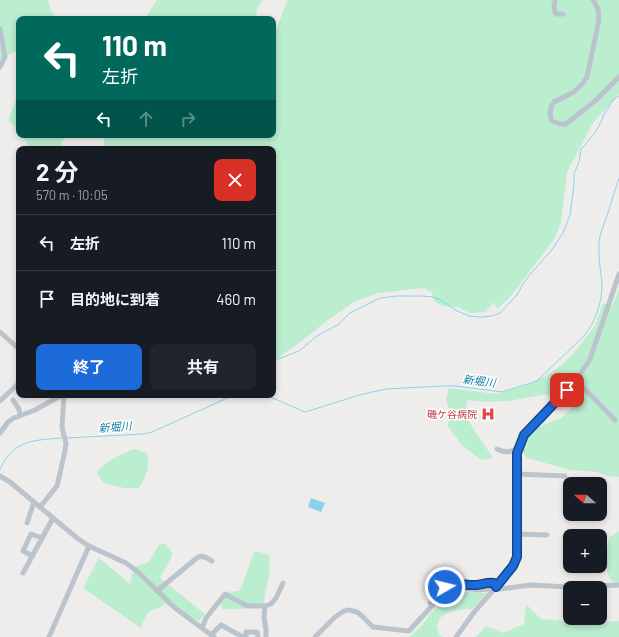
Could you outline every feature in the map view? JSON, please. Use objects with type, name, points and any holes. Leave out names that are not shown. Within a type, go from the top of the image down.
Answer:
[{"type":"street","points":[[555,0],[554,6],[556,14],[563,14]]},
{"type":"street","points":[[593,0],[598,9],[599,20],[587,77],[574,92],[554,102],[550,109],[552,121],[560,124],[566,124],[574,119],[619,77]]},
{"type":"street","points":[[0,29],[5,57],[0,68]]},
{"type":"street","points":[[456,637],[475,611],[513,566],[517,557],[517,453],[519,447],[524,435],[576,380],[590,359],[619,274]]},
{"type":"street","points":[[0,332],[16,346]]},
{"type":"street","points":[[576,380],[614,420]]},
{"type":"street","points":[[0,401],[16,386]]},
{"type":"street","points":[[0,432],[8,422],[14,418],[36,410],[58,398]]},
{"type":"street","points":[[40,507],[57,486],[65,451],[66,444],[62,427],[63,398]]},
{"type":"street","points":[[13,400],[19,409],[20,416]]},
{"type":"street","points":[[497,449],[511,452],[519,447]]},
{"type":"street","points":[[517,474],[564,476]]},
{"type":"street","points":[[0,476],[10,482],[77,538],[89,546],[126,563],[138,572],[176,608],[213,636],[221,625],[243,637]]},
{"type":"street","points":[[27,523],[34,502]]},
{"type":"street","points":[[23,573],[53,518]]},
{"type":"street","points":[[32,556],[23,550],[31,534],[42,538]]},
{"type":"street","points":[[517,534],[547,535]]},
{"type":"street","points":[[49,637],[89,546]]},
{"type":"street","points":[[157,590],[198,557],[201,556],[212,561]]},
{"type":"street","points":[[430,603],[445,587],[451,584],[460,583],[481,585],[489,582],[494,583],[495,589]]},
{"type":"street","points":[[202,628],[206,618],[225,594],[247,606],[265,606],[271,604],[276,598],[283,583]]},
{"type":"street","points":[[315,637],[335,617],[344,611],[349,610],[356,612],[373,627],[409,631],[441,596],[449,591],[463,588],[478,590],[531,585],[563,587]]},
{"type":"street","points":[[607,586],[619,585]]},
{"type":"street","points":[[265,606],[264,617],[266,637]]},
{"type":"street","points":[[246,637],[246,632],[258,632],[258,637]]},
{"type":"green space","points":[[0,0],[48,0],[54,16],[16,16],[16,51],[0,60]]},
{"type":"green space","points":[[157,0],[263,0],[257,9],[256,16],[147,16]]},
{"type":"green space","points":[[288,0],[619,0],[619,94],[593,123],[567,172],[561,222],[555,238],[510,297],[497,309],[494,302],[486,312],[470,313],[458,307],[443,306],[435,302],[432,295],[433,293],[424,288],[378,293],[354,302],[276,359],[276,146],[104,146],[103,138],[276,138],[276,31]]},
{"type":"green space","points":[[16,100],[16,129],[8,120]]},
{"type":"green space","points":[[23,138],[65,138],[61,143],[62,146],[28,146]]},
{"type":"green space","points":[[619,289],[619,477],[607,476],[597,472],[570,470],[527,458],[519,448],[517,441],[522,434],[561,418],[571,409],[576,401],[573,396],[549,394],[508,401],[485,402],[467,400],[465,415],[493,458],[481,460],[462,445],[448,427],[449,410],[446,399],[449,388],[497,394],[527,385],[548,375],[564,363],[578,348],[595,326],[603,303],[612,306]]},
{"type":"green space","points":[[134,449],[147,453],[148,458],[147,471],[139,488],[124,488],[104,483],[97,474],[100,468],[114,458]]},
{"type":"green space","points":[[619,531],[619,588],[609,578],[607,570],[607,550],[609,538]]},
{"type":"green space","points":[[165,543],[173,554],[160,578],[205,614],[199,621],[164,604],[160,608],[152,610],[147,614],[141,628],[83,588],[99,558],[130,584],[134,567],[149,562],[159,545]]},
{"type":"green space","points":[[256,551],[269,555],[270,571],[263,604],[248,608],[223,609],[220,604],[222,600],[228,592],[239,591],[253,554]]},
{"type":"green space","points":[[468,592],[487,593],[472,609],[452,611],[441,617],[437,626],[439,634],[443,637],[410,637],[432,612],[449,596]]},
{"type":"green space","points":[[526,604],[541,619],[563,621],[563,625],[607,625],[607,622],[619,621],[619,637],[476,637],[486,626],[503,633],[524,624]]},
{"type":"water","points":[[311,498],[325,503],[321,512],[308,507]]},
{"type":"waterway","points":[[276,361],[299,351],[317,336],[339,324],[350,313],[380,298],[397,296],[433,297],[469,316],[492,316],[500,313],[517,295],[531,273],[551,251],[563,233],[570,215],[574,174],[579,162],[581,149],[596,131],[604,114],[614,99],[619,96]]},
{"type":"waterway","name":"新堀川","points":[[273,398],[305,412],[363,394],[386,389],[455,386],[502,392],[538,380],[584,336],[597,312],[602,292],[599,242],[619,178]]},
{"type":"waterway","name":"新堀川","points":[[67,438],[143,434],[152,432],[227,398]]},
{"type":"waterway","name":"新堀川","points":[[0,469],[5,459],[11,452],[25,443],[62,438]]},
{"type":"place","name":"磯ケ谷病院","points":[[488,414]]},
{"type":"route","points":[[445,587],[451,584],[460,583],[481,585],[489,582],[494,583],[496,587],[513,566],[517,557],[518,549],[517,453],[524,435],[567,390]]}]
